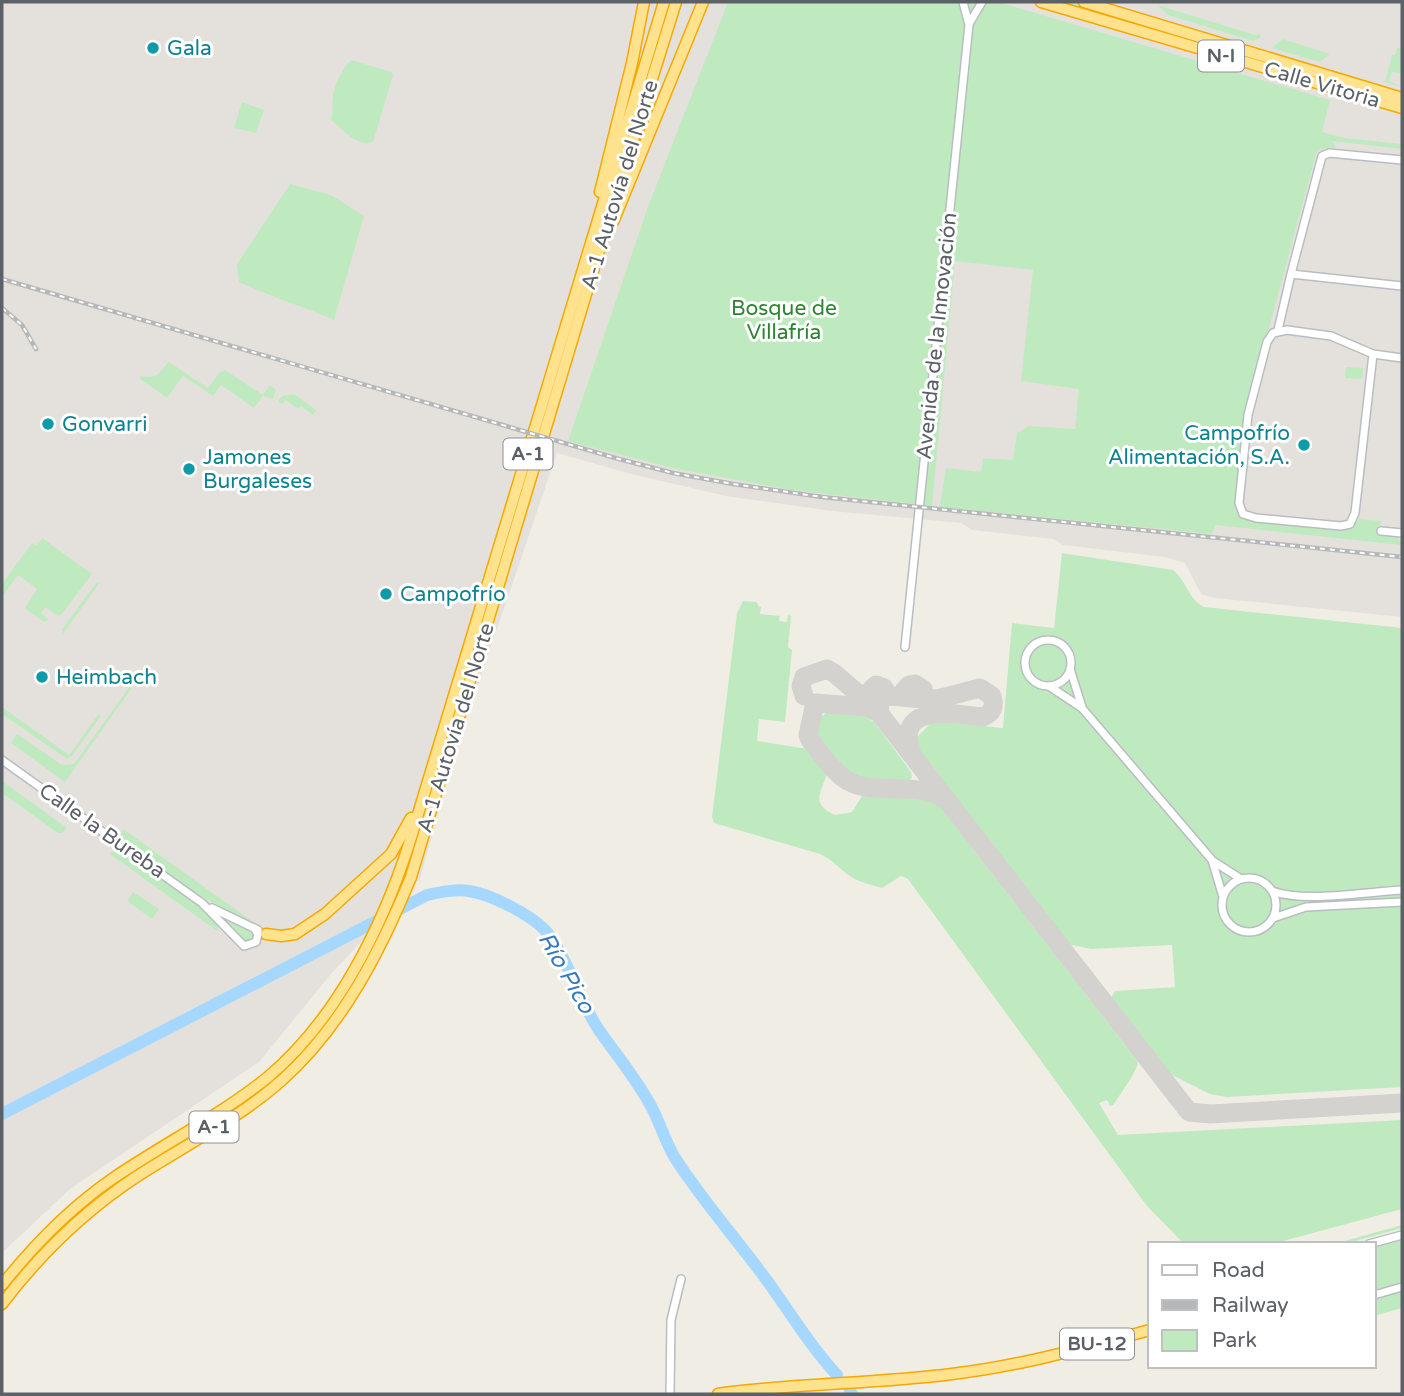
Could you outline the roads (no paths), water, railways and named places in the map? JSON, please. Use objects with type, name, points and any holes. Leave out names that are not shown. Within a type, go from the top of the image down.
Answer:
[{"type":"highway","points":[[571,309],[570,296],[601,189],[632,63],[643,2]]},
{"type":"highway","name":"A-1 Autovía del Norte","points":[[2,1285],[36,1244],[110,1180],[251,1090],[276,1070],[322,1017],[353,971],[376,929],[409,844],[664,2]]},
{"type":"highway","name":"A-1 Autovía del Norte","points":[[2,1304],[37,1260],[94,1207],[259,1099],[293,1070],[325,1032],[355,989],[393,921],[411,877],[676,2]]},
{"type":"highway","name":"A-1","points":[[585,298],[703,2]]},
{"type":"highway","name":"Calle Vitoria","points":[[1041,2],[1402,108]]},
{"type":"highway","name":"Calle Vitoria","points":[[1084,2],[1402,98]]},
{"type":"highway","points":[[266,934],[288,935],[312,925],[391,854],[412,817],[450,692],[463,666]]},
{"type":"highway","points":[[2,1275],[36,1244]]},
{"type":"highway","points":[[2,1314],[37,1260]]},
{"type":"highway","name":"BU-12","points":[[718,1394],[984,1370],[1043,1359],[1148,1331]]},
{"type":"street","name":"Avenida de la Innovación","points":[[905,647],[968,25],[963,2]]},
{"type":"street","name":"Avenida de la Innovación","points":[[968,25],[982,2]]},
{"type":"street","points":[[1373,354],[1354,513],[1350,524],[1341,526],[1251,517],[1241,513],[1239,503],[1248,415],[1267,342],[1278,330],[1322,156],[1329,153],[1402,160]]},
{"type":"street","points":[[1291,274],[1402,286]]},
{"type":"street","points":[[1278,330],[1337,337],[1373,354],[1402,358]]},
{"type":"street","points":[[1381,531],[1402,533]]},
{"type":"street","points":[[1082,708],[1070,669],[1070,657],[1062,645],[1047,641],[1033,646],[1026,659],[1027,673],[1038,684],[1049,686],[1082,708],[1212,860],[1241,879],[1259,879],[1272,891],[1286,895],[1402,890]]},
{"type":"street","points":[[1049,686],[1059,683],[1070,669]]},
{"type":"street","name":"Calle la Bureba","points":[[2,760],[202,903],[266,934]]},
{"type":"street","points":[[1212,860],[1223,897],[1223,914],[1234,928],[1252,932],[1260,930],[1273,918],[1307,907],[1402,902]]},
{"type":"street","points":[[1223,897],[1227,889],[1241,879]]},
{"type":"street","points":[[1272,891],[1276,909],[1273,918]]},
{"type":"street","name":"Calle la Bureba","points":[[202,903],[244,946],[256,942],[258,934],[254,928]]},
{"type":"street","points":[[1376,1242],[1402,1235]]},
{"type":"street","points":[[670,1394],[671,1321],[681,1279]]},
{"type":"street","points":[[1376,1294],[1402,1287]]},
{"type":"waterway","name":"Río Pico","points":[[2,1114],[427,895],[458,890],[478,893],[519,911],[537,923],[551,938],[597,1027],[647,1099],[675,1158],[837,1375]]},
{"type":"railway","points":[[2,279],[673,473],[822,497],[1402,557]]},
{"type":"railway","points":[[2,308],[22,325],[36,349]]},
{"type":"place","name":"Gala","points":[[153,48]]},
{"type":"place","name":"Gonvarri","points":[[48,424]]},
{"type":"place","name":"Campofrío Alimentación, S.A.","points":[[1304,445]]},
{"type":"place","name":"Jamones Burgaleses","points":[[189,469]]},
{"type":"place","name":"Campofrío","points":[[386,594]]},
{"type":"place","name":"Heimbach","points":[[42,677]]},
{"type":"park label","name":"Bosque de Villafría","points":[[784,320]]}]
